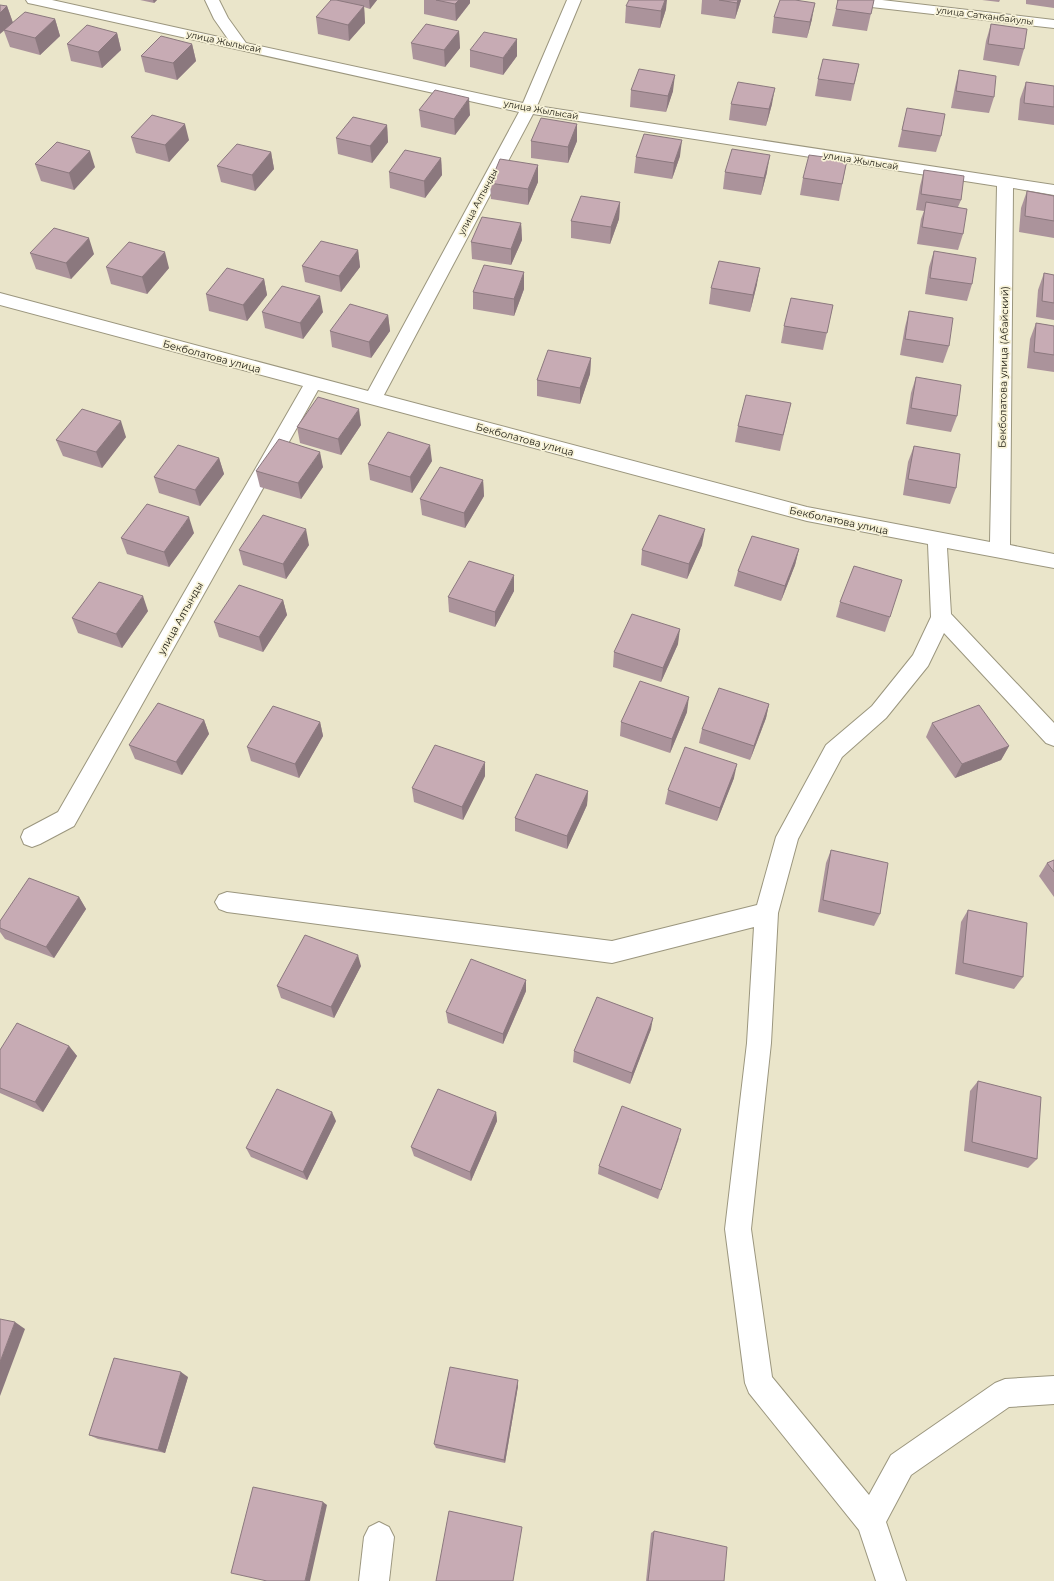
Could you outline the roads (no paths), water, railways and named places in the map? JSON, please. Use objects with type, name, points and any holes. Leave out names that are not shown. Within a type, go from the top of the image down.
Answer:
[{"type":"street","name":"улица Жылысай","points":[[33,0],[528,109],[1054,190]]},
{"type":"street","points":[[212,0],[221,19],[241,46]]},
{"type":"street","name":"улица Алтынды","points":[[373,399],[528,109],[574,0]]},
{"type":"street","name":"улица Сатканбайулы","points":[[845,0],[1054,24]]},
{"type":"street","name":"Бекболатова улица (Абайский)","points":[[1000,551],[1005,183]]},
{"type":"street","name":"Бекболатова улица","points":[[0,299],[807,514],[937,540],[1054,561]]},
{"type":"street","name":"улица Алтынды","points":[[32,837],[66,819],[313,383]]},
{"type":"street","points":[[891,1581],[871,1521],[759,1383],[738,1229],[759,1043],[766,913],[787,837],[834,751],[879,712],[921,660],[941,617],[937,540]]},
{"type":"street","points":[[941,617],[1054,737]]},
{"type":"street","points":[[227,902],[612,952],[766,913]]},
{"type":"street","points":[[871,1521],[901,1465],[1005,1393],[1054,1390]]},
{"type":"street","points":[[374,1581],[379,1537]]}]
